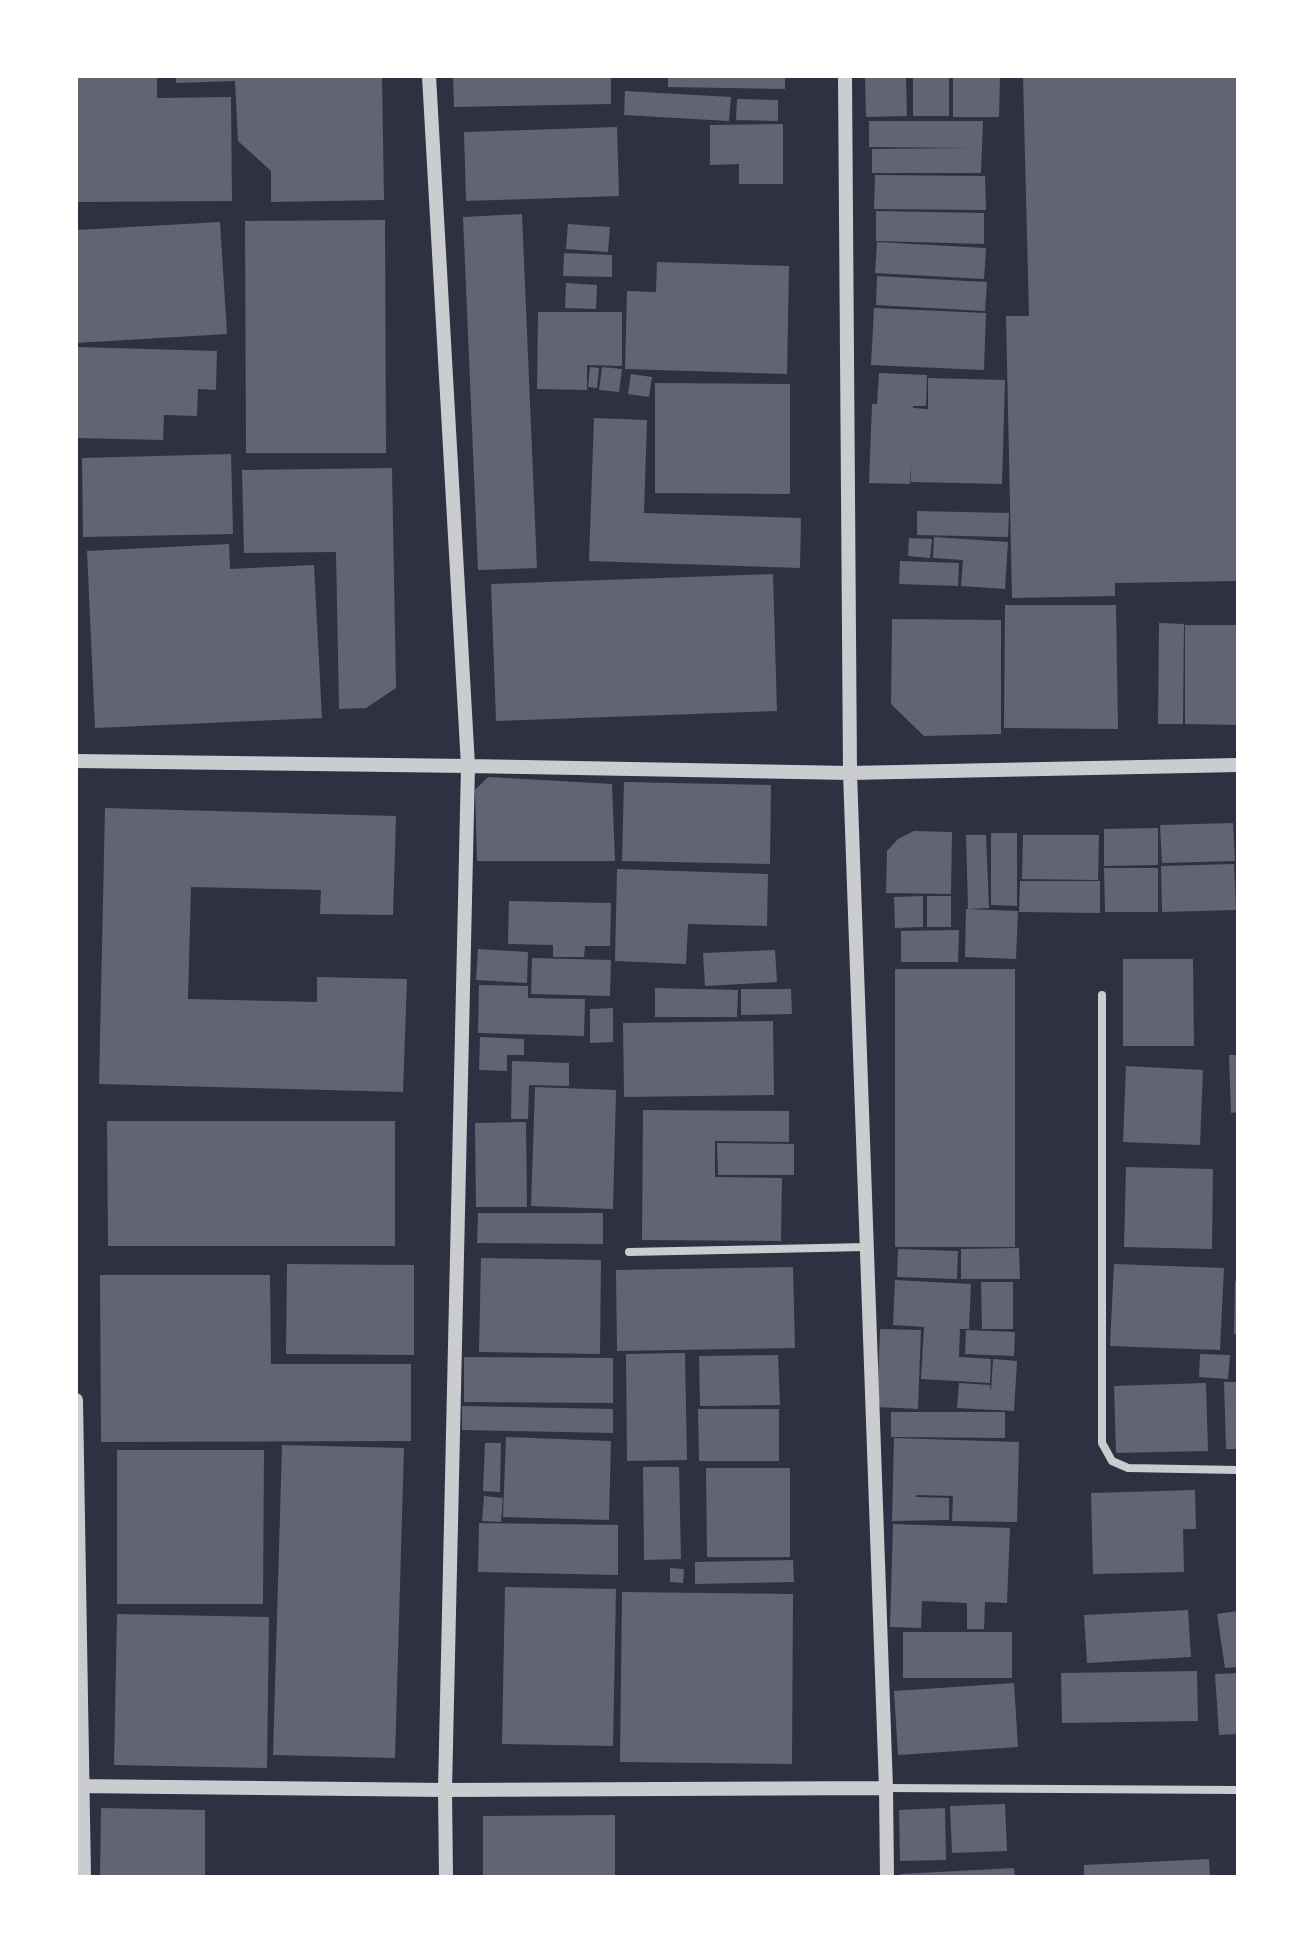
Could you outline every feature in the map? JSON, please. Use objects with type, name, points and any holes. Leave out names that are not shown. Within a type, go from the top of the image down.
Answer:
[{"type":"street","points":[[429,76],[468,766],[445,1790],[446,1877]]},
{"type":"street","points":[[845,76],[850,773],[887,1877]]},
{"type":"street","points":[[76,761],[850,773],[1238,765]]},
{"type":"street","points":[[1102,995],[1102,1443],[1112,1461],[1128,1468],[1238,1470]]},
{"type":"street","points":[[629,1252],[867,1247]]},
{"type":"street","points":[[76,1400],[79,1786],[84,1877]]},
{"type":"street","points":[[79,1786],[445,1790],[1238,1790]]},
{"type":"building","points":[[76,76],[157,76],[157,98],[231,97],[232,201],[76,202]]},
{"type":"building","points":[[176,76],[382,76],[384,200],[271,202],[271,171],[238,141],[235,81],[176,83]]},
{"type":"building","points":[[453,76],[611,76],[611,104],[454,107]]},
{"type":"building","points":[[668,76],[785,76],[785,89],[668,87]]},
{"type":"building","points":[[865,76],[906,76],[907,116],[866,117]]},
{"type":"building","points":[[913,76],[949,76],[949,116],[913,116]]},
{"type":"building","points":[[953,76],[1000,76],[999,117],[953,117]]},
{"type":"building","points":[[1023,76],[1238,76],[1238,581],[1115,583],[1115,596],[1012,598],[1006,316],[1029,316]]},
{"type":"building","points":[[625,91],[731,97],[729,121],[624,115]]},
{"type":"building","points":[[737,99],[778,100],[778,121],[736,120]]},
{"type":"building","points":[[869,121],[983,121],[981,173],[872,173],[872,149],[970,148],[869,147]]},
{"type":"building","points":[[783,124],[783,184],[739,184],[739,164],[710,165],[710,125]]},
{"type":"building","points":[[617,127],[619,196],[466,201],[464,132]]},
{"type":"building","points":[[875,175],[985,176],[986,210],[874,209]]},
{"type":"building","points":[[876,211],[984,213],[984,244],[876,241]]},
{"type":"building","points":[[522,214],[537,568],[478,570],[463,217]]},
{"type":"building","points":[[385,220],[386,453],[246,453],[245,221]]},
{"type":"building","points":[[220,222],[227,334],[76,343],[76,230]]},
{"type":"building","points":[[568,224],[610,227],[608,252],[566,249]]},
{"type":"building","points":[[877,242],[986,248],[984,279],[875,273]]},
{"type":"building","points":[[564,253],[612,255],[612,277],[563,276]]},
{"type":"building","points":[[657,262],[789,266],[787,374],[625,369],[627,291],[656,292]]},
{"type":"building","points":[[877,276],[987,282],[985,311],[876,305]]},
{"type":"building","points":[[566,283],[597,285],[596,309],[565,308]]},
{"type":"building","points":[[874,308],[986,313],[984,370],[871,365]]},
{"type":"building","points":[[538,312],[622,312],[622,366],[587,365],[587,390],[537,389]]},
{"type":"building","points":[[76,347],[217,351],[216,390],[198,389],[197,416],[164,415],[163,440],[76,438]]},
{"type":"building","points":[[590,367],[599,368],[597,388],[588,387]]},
{"type":"building","points":[[602,367],[622,369],[619,392],[599,390]]},
{"type":"building","points":[[879,373],[927,375],[926,406],[913,408],[928,409],[928,378],[1005,380],[1002,484],[911,482],[911,463],[910,484],[869,483],[872,404],[877,404]]},
{"type":"building","points":[[631,374],[652,377],[649,397],[628,394]]},
{"type":"building","points":[[655,383],[790,384],[790,494],[655,493]]},
{"type":"building","points":[[594,418],[647,420],[644,513],[801,518],[800,568],[589,561]]},
{"type":"building","points":[[231,454],[233,534],[83,537],[82,458]]},
{"type":"building","points":[[392,468],[396,688],[366,708],[339,709],[336,552],[244,553],[242,470]]},
{"type":"building","points":[[917,511],[1009,513],[1008,537],[917,535]]},
{"type":"building","points":[[934,537],[1008,542],[1005,589],[961,586],[963,560],[933,558]]},
{"type":"building","points":[[909,538],[932,539],[930,558],[908,556]]},
{"type":"building","points":[[229,544],[230,569],[314,565],[322,718],[95,728],[87,551]]},
{"type":"building","points":[[900,561],[959,563],[958,586],[899,584]]},
{"type":"building","points":[[773,574],[777,711],[496,721],[491,584]]},
{"type":"building","points":[[1005,605],[1116,605],[1118,729],[1004,728]]},
{"type":"building","points":[[892,619],[1001,620],[1001,734],[924,736],[891,704]]},
{"type":"building","points":[[1159,623],[1184,624],[1183,724],[1158,724]]},
{"type":"building","points":[[1185,625],[1238,625],[1238,725],[1185,724]]},
{"type":"building","points":[[488,777],[612,784],[615,861],[477,861],[475,790]]},
{"type":"building","points":[[624,782],[771,785],[770,864],[622,861]]},
{"type":"building","points":[[105,808],[396,816],[393,915],[320,914],[321,890],[191,887],[188,999],[317,1002],[317,977],[407,979],[403,1092],[99,1084]]},
{"type":"building","points":[[1233,823],[1235,861],[1162,863],[1160,825]]},
{"type":"building","points":[[1158,828],[1158,865],[1104,866],[1104,829]]},
{"type":"building","points":[[914,831],[952,832],[951,894],[886,893],[887,851],[898,839]]},
{"type":"building","points":[[991,833],[1017,833],[1017,906],[991,905]]},
{"type":"building","points":[[966,835],[986,835],[989,908],[968,909]]},
{"type":"building","points":[[1023,835],[1099,835],[1098,880],[1022,879]]},
{"type":"building","points":[[1234,864],[1236,910],[1162,912],[1161,866]]},
{"type":"building","points":[[1104,868],[1158,868],[1158,912],[1105,912]]},
{"type":"building","points":[[617,869],[768,874],[767,926],[688,924],[686,964],[615,961]]},
{"type":"building","points":[[1020,881],[1100,881],[1100,913],[1019,912]]},
{"type":"building","points":[[923,896],[923,927],[895,928],[894,897]]},
{"type":"building","points":[[927,896],[951,896],[951,927],[927,927]]},
{"type":"building","points":[[509,901],[611,903],[610,946],[585,946],[584,957],[553,957],[553,945],[508,944]]},
{"type":"building","points":[[966,909],[1018,911],[1016,959],[965,957]]},
{"type":"building","points":[[959,930],[958,962],[901,962],[901,931]]},
{"type":"building","points":[[478,949],[528,952],[527,983],[476,980]]},
{"type":"building","points":[[775,950],[777,982],[705,986],[703,953]]},
{"type":"building","points":[[532,958],[611,960],[610,996],[531,994]]},
{"type":"building","points":[[1123,959],[1193,959],[1194,1046],[1123,1046]]},
{"type":"building","points":[[895,969],[1015,969],[1015,1247],[895,1247]]},
{"type":"building","points":[[479,985],[528,986],[528,998],[585,999],[584,1036],[478,1033]]},
{"type":"building","points":[[655,988],[738,990],[737,1017],[655,1017]]},
{"type":"building","points":[[741,989],[791,989],[792,1014],[741,1015]]},
{"type":"building","points":[[613,1008],[613,1042],[590,1043],[590,1009]]},
{"type":"building","points":[[773,1021],[774,1095],[624,1097],[623,1023]]},
{"type":"building","points":[[480,1037],[524,1039],[524,1055],[507,1055],[507,1071],[479,1070]]},
{"type":"building","points":[[1229,1055],[1238,1055],[1238,1112],[1231,1113]]},
{"type":"building","points":[[512,1061],[569,1063],[569,1086],[529,1085],[528,1119],[511,1119]]},
{"type":"building","points":[[1126,1066],[1203,1070],[1200,1145],[1123,1142]]},
{"type":"building","points":[[535,1087],[616,1090],[613,1209],[531,1206]]},
{"type":"building","points":[[643,1110],[789,1111],[789,1142],[715,1141],[715,1177],[782,1178],[781,1241],[642,1240]]},
{"type":"building","points":[[107,1121],[395,1121],[395,1246],[108,1246]]},
{"type":"building","points":[[526,1122],[527,1207],[476,1207],[475,1123]]},
{"type":"building","points":[[717,1143],[794,1144],[794,1175],[718,1175]]},
{"type":"building","points":[[1126,1167],[1213,1169],[1212,1249],[1124,1247]]},
{"type":"building","points":[[478,1213],[603,1213],[603,1244],[477,1243]]},
{"type":"building","points":[[1019,1248],[1020,1279],[961,1279],[961,1249]]},
{"type":"building","points":[[898,1249],[958,1251],[957,1279],[897,1277]]},
{"type":"building","points":[[481,1258],[601,1260],[600,1354],[479,1352]]},
{"type":"building","points":[[287,1264],[414,1265],[414,1355],[286,1354]]},
{"type":"building","points":[[1114,1264],[1224,1268],[1220,1350],[1110,1346]]},
{"type":"building","points":[[793,1267],[795,1348],[617,1351],[616,1270]]},
{"type":"building","points":[[100,1275],[270,1275],[271,1364],[411,1364],[411,1441],[101,1442]]},
{"type":"building","points":[[895,1280],[971,1284],[969,1329],[960,1329],[959,1357],[991,1359],[990,1383],[921,1379],[924,1327],[893,1325]]},
{"type":"building","points":[[1235,1281],[1238,1281],[1238,1334],[1234,1334]]},
{"type":"building","points":[[981,1282],[1013,1282],[1013,1329],[982,1329]]},
{"type":"building","points":[[880,1329],[921,1330],[918,1409],[877,1407]]},
{"type":"building","points":[[966,1330],[1015,1332],[1014,1356],[965,1354]]},
{"type":"building","points":[[685,1353],[687,1460],[627,1461],[626,1354]]},
{"type":"building","points":[[1200,1354],[1230,1355],[1228,1379],[1199,1377]]},
{"type":"building","points":[[778,1355],[780,1405],[700,1406],[699,1356]]},
{"type":"building","points":[[464,1357],[613,1358],[613,1403],[464,1402]]},
{"type":"building","points":[[993,1359],[1017,1361],[1014,1411],[957,1408],[959,1383],[990,1385],[991,1391]]},
{"type":"building","points":[[1224,1382],[1238,1382],[1238,1449],[1226,1449]]},
{"type":"building","points":[[1206,1383],[1208,1451],[1116,1453],[1114,1386]]},
{"type":"building","points":[[462,1406],[613,1409],[613,1433],[462,1430]]},
{"type":"building","points":[[698,1409],[779,1409],[779,1461],[699,1461]]},
{"type":"building","points":[[891,1412],[1005,1412],[1005,1438],[891,1437]]},
{"type":"building","points":[[506,1437],[611,1441],[609,1520],[503,1517]]},
{"type":"building","points":[[894,1438],[1019,1442],[1017,1522],[952,1521],[953,1496],[917,1495],[949,1498],[949,1520],[892,1521]]},
{"type":"building","points":[[485,1443],[501,1443],[500,1492],[483,1491]]},
{"type":"building","points":[[282,1445],[404,1448],[395,1758],[273,1755]]},
{"type":"building","points":[[117,1450],[264,1450],[263,1604],[117,1604]]},
{"type":"building","points":[[643,1467],[679,1467],[681,1559],[644,1560]]},
{"type":"building","points":[[706,1468],[790,1468],[790,1557],[707,1557]]},
{"type":"building","points":[[1195,1490],[1196,1529],[1183,1529],[1184,1572],[1093,1574],[1091,1493]]},
{"type":"building","points":[[484,1496],[503,1498],[501,1522],[482,1521]]},
{"type":"building","points":[[479,1523],[618,1525],[618,1575],[478,1572]]},
{"type":"building","points":[[893,1524],[1010,1528],[1007,1603],[985,1602],[984,1629],[967,1629],[967,1603],[922,1601],[921,1628],[890,1627]]},
{"type":"building","points":[[793,1560],[794,1582],[695,1584],[695,1562]]},
{"type":"building","points":[[670,1568],[684,1569],[683,1583],[670,1582]]},
{"type":"building","points":[[505,1587],[616,1589],[613,1746],[502,1744]]},
{"type":"building","points":[[622,1592],[793,1594],[792,1764],[620,1762]]},
{"type":"building","points":[[1188,1610],[1191,1657],[1087,1663],[1084,1615]]},
{"type":"building","points":[[1238,1611],[1238,1667],[1225,1668],[1217,1614]]},
{"type":"building","points":[[117,1614],[269,1617],[267,1768],[114,1765]]},
{"type":"building","points":[[903,1632],[1012,1632],[1012,1678],[903,1678]]},
{"type":"building","points":[[1197,1671],[1198,1721],[1062,1723],[1061,1673]]},
{"type":"building","points":[[1238,1673],[1238,1734],[1219,1735],[1215,1674]]},
{"type":"building","points":[[1014,1683],[1018,1747],[898,1755],[894,1691]]},
{"type":"building","points":[[1005,1804],[1007,1851],[952,1853],[950,1806]]},
{"type":"building","points":[[101,1808],[205,1810],[205,1877],[100,1877]]},
{"type":"building","points":[[945,1808],[946,1860],[900,1861],[899,1810]]},
{"type":"building","points":[[615,1815],[615,1877],[483,1877],[483,1816]]},
{"type":"building","points":[[1209,1859],[1210,1877],[1084,1877],[1084,1865]]},
{"type":"building","points":[[1014,1868],[1015,1877],[900,1877],[900,1874]]}]
